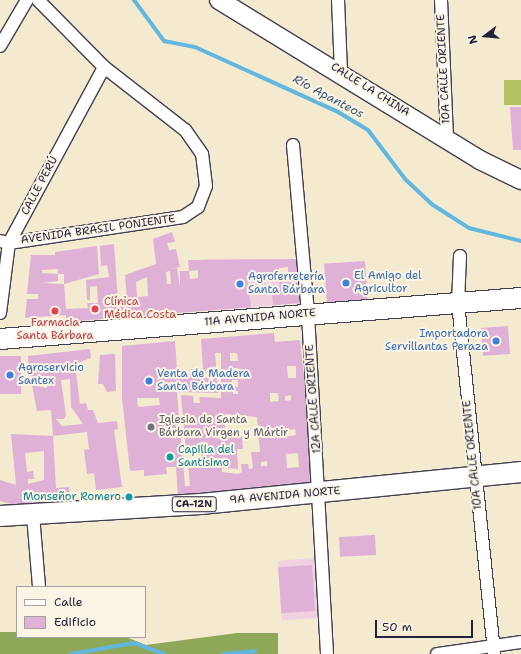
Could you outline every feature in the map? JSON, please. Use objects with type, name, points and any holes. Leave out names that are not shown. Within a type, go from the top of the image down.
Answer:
[{"type":"main road","name":"CALLE LA CHINA","points":[[219,0],[447,137],[480,160],[521,180]]},
{"type":"main road","name":"11A AVENIDA NORTE","points":[[0,339],[521,298]]},
{"type":"main road","name":"9A AVENIDA NORTE","points":[[0,516],[33,515],[320,493],[521,472]]},
{"type":"street","points":[[0,46],[27,0]]},
{"type":"street","name":"AVENIDA BRASIL PONIENTE","points":[[4,242],[183,217],[203,199],[206,168],[194,140],[104,67],[38,0]]},
{"type":"street","points":[[338,0],[341,73]]},
{"type":"street","name":"10A CALLE ORIENTE","points":[[441,0],[447,137]]},
{"type":"street","name":"CALLE PERÚ","points":[[0,313],[4,242],[104,67]]},
{"type":"street","name":"12A CALLE ORIENTE","points":[[293,145],[308,314],[320,493],[327,654]]},
{"type":"street","name":"10A CALLE ORIENTE","points":[[460,256],[458,303],[494,649]]},
{"type":"street","points":[[33,515],[39,586]]},
{"type":"street","points":[[437,654],[494,649],[521,642]]},
{"type":"shaded area","name":"Agroferretería Santa Bárbara","points":[[205,259],[278,259],[281,305],[203,311],[198,278],[206,277]]},
{"type":"shaded area","points":[[317,558],[321,618],[282,621],[278,561]]},
{"type":"green space","points":[[504,80],[521,80],[521,105],[504,105]]},
{"type":"green space","points":[[0,632],[16,632],[16,638],[128,638],[146,645],[237,633],[278,633],[278,654],[0,654]]},
{"type":"building","points":[[510,107],[521,107],[521,150],[513,150]]},
{"type":"building","points":[[172,232],[175,242],[167,243],[169,250],[176,249],[180,267],[170,269],[177,268],[180,287],[180,271],[189,271],[188,260],[300,259],[304,303],[273,305],[272,292],[280,292],[279,276],[247,277],[251,307],[66,322],[66,315],[25,318],[27,299],[38,299],[38,294],[27,294],[31,255],[55,255],[55,252],[97,246],[99,274],[64,284],[66,309],[88,308],[87,303],[98,303],[97,286],[90,287],[90,300],[87,300],[86,280],[109,277],[107,265],[101,266],[100,246],[114,244],[118,301],[127,300],[125,275],[156,264],[153,239]],"holes":[[[288,267],[288,274],[279,274],[279,268]],[[58,269],[58,274],[42,273],[42,270]],[[198,270],[198,278],[190,279],[189,271]],[[170,271],[171,284],[167,284],[166,272]],[[58,274],[64,274],[64,284],[42,283],[58,281]],[[147,277],[148,296],[137,297],[136,282]]]},
{"type":"building","name":"El Amigo del Agricultor","points":[[365,261],[368,302],[327,305],[324,264]]},
{"type":"building","name":"Importadora Servillantas Peraza","points":[[508,326],[510,354],[483,356],[481,328]]},
{"type":"building","points":[[274,333],[275,342],[300,340],[316,486],[280,489],[279,486],[239,490],[239,494],[178,497],[176,467],[166,467],[167,474],[144,476],[144,470],[130,471],[122,398],[122,346],[175,341],[177,370],[186,369],[186,378],[190,378],[191,369],[194,369],[194,378],[199,378],[203,369],[201,339]],"holes":[[[215,353],[221,353],[221,398],[199,397],[200,403],[194,403],[193,396],[181,395],[186,452],[198,451],[197,444],[202,444],[201,463],[188,463],[190,486],[185,486],[177,392],[218,393]],[[230,353],[237,353],[238,361],[230,361]],[[287,366],[296,366],[296,378],[288,378]],[[232,368],[239,368],[238,375],[232,375]],[[206,369],[210,369],[210,378],[205,378]],[[232,380],[238,380],[238,387],[232,386]],[[233,391],[238,391],[238,394],[233,394]],[[270,393],[278,393],[279,401],[270,402]],[[291,395],[291,400],[285,401],[285,396]],[[137,398],[159,398],[160,405],[138,407]],[[225,414],[257,417],[260,452],[251,452],[253,468],[249,469],[248,464],[241,464],[242,472],[238,474],[222,472],[222,468],[238,469],[237,449],[243,449],[242,436],[225,437]],[[203,418],[207,418],[207,423],[203,424]],[[203,428],[207,428],[207,434],[204,434]],[[295,429],[296,435],[284,437],[283,431]],[[204,443],[208,443],[208,448],[204,449]],[[298,453],[299,467],[287,468],[286,454]],[[267,461],[267,466],[261,466],[261,462]]]},
{"type":"building","points":[[90,349],[91,358],[75,364],[80,404],[86,403],[88,410],[93,410],[98,423],[117,421],[118,429],[114,430],[122,487],[96,490],[94,473],[87,474],[84,450],[89,449],[87,432],[53,436],[51,410],[37,411],[32,385],[47,388],[49,376],[29,378],[28,356]],"holes":[[[70,379],[71,407],[83,424],[62,426],[56,419],[64,419],[66,415],[61,380]]]},
{"type":"building","points":[[115,354],[116,391],[107,392],[103,384],[98,384],[100,355]]},
{"type":"building","name":"Agroservicio Santex","points":[[0,356],[21,356],[21,394],[0,394]]},
{"type":"building","points":[[11,434],[53,436],[56,488],[69,487],[71,507],[18,506],[0,501],[0,480],[16,485]],"holes":[[[44,451],[44,480],[28,484],[28,479],[34,479],[33,471],[27,472],[25,453]]]},
{"type":"building","points":[[375,535],[376,555],[340,557],[339,537]]},
{"type":"building","points":[[312,565],[315,611],[281,613],[278,567]]},
{"type":"waterway","name":"Río Apanteos","points":[[134,0],[164,41],[195,47],[338,112],[368,130],[405,179],[433,205],[469,228],[521,241]]},
{"type":"waterway","points":[[71,654],[134,643],[164,654]]},
{"type":"waterway","points":[[223,654],[255,651]]},
{"type":"place","name":"El Amigo del Agricultor","points":[[346,283]]},
{"type":"place","name":"Agroferretería Santa Bárbara","points":[[240,284]]},
{"type":"place","name":"Clínica Médica Costa","points":[[95,309]]},
{"type":"place","name":"Farmacia Santa Bárbara","points":[[55,311]]},
{"type":"place","name":"Importadora Servillantas Peraza","points":[[496,341]]},
{"type":"place","name":"Agroservicio Santex","points":[[10,375]]},
{"type":"place","name":"Venta de Madera Santa Bárbara","points":[[149,381]]},
{"type":"place","name":"Iglesia de Santa Bárbara Virgen y Mártir","points":[[151,427]]},
{"type":"place","name":"Capilla del Santísimo","points":[[170,457]]},
{"type":"place","name":"Monseñor Romero","points":[[129,497]]}]
